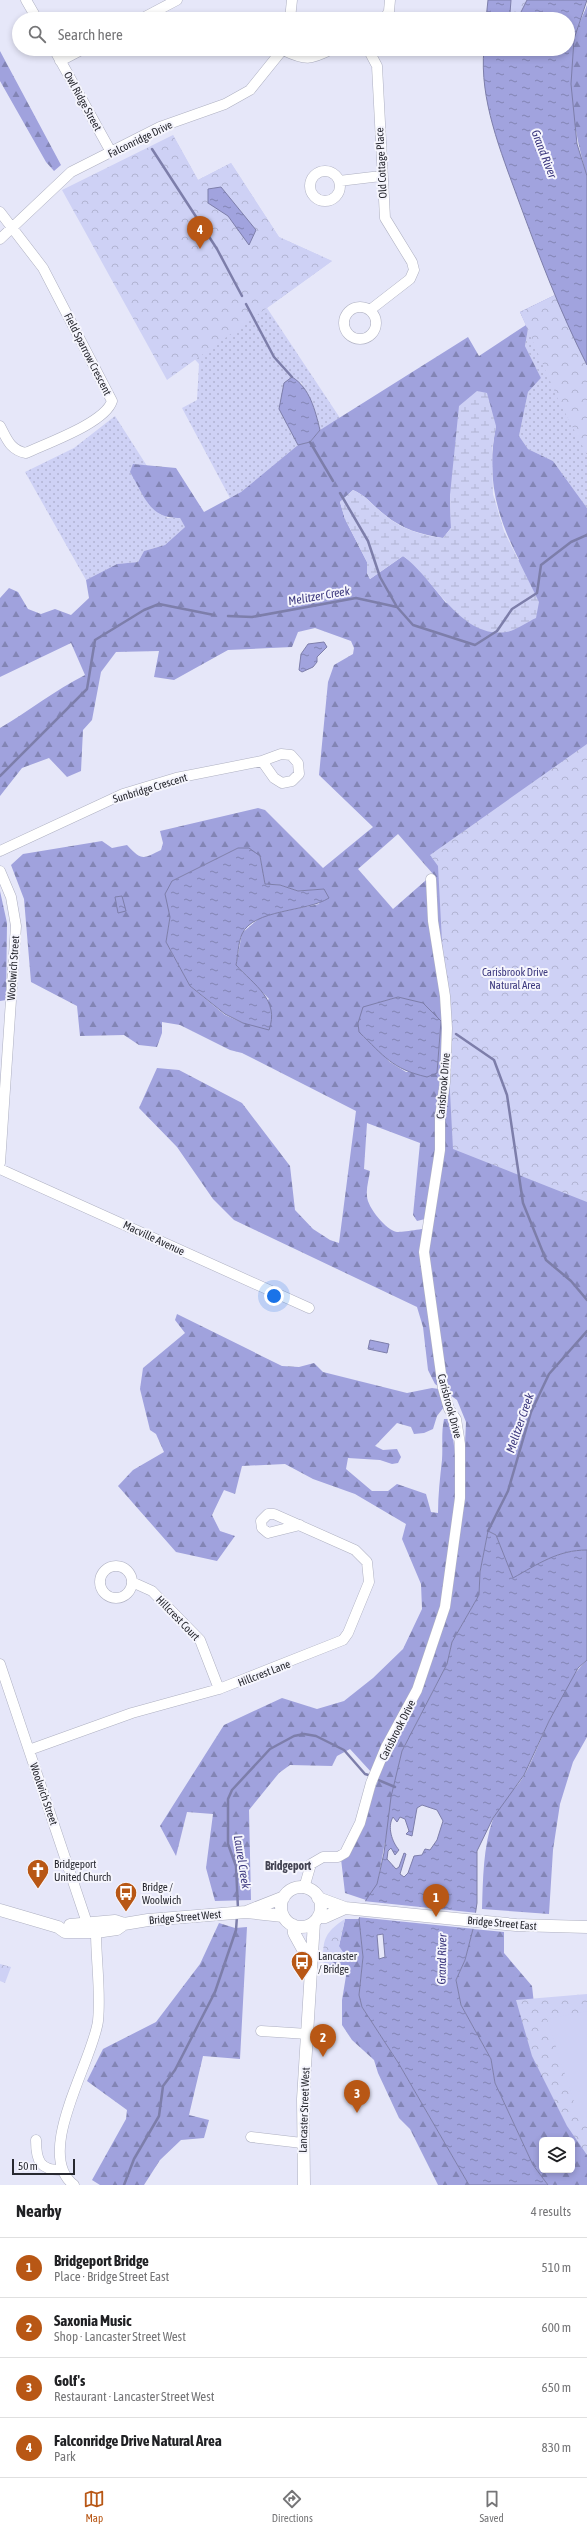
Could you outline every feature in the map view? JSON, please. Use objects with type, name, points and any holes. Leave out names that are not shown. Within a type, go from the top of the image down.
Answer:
[{"type":"main road","points":[[293,1925],[302,1927],[316,1920],[321,1908],[318,1898],[312,1892],[304,1888],[293,1890],[284,1897],[281,1906],[283,1916],[293,1925],[304,1955],[310,1962]]},
{"type":"main road","name":"Bridge Street West","points":[[246,1912],[284,1897]]},
{"type":"main road","name":"Bridge Street East","points":[[318,1898],[351,1908],[516,1925],[587,1927]]},
{"type":"main road","name":"Bridge Street East","points":[[316,1920],[351,1908]]},
{"type":"main road","name":"Bridge Street West","points":[[0,1910],[58,1927],[65,1932],[96,1932],[117,1929],[124,1924]]},
{"type":"main road","name":"Bridge Street West","points":[[58,1927],[64,1924],[115,1921],[124,1924],[246,1912],[283,1916]]},
{"type":"main road","name":"Lancaster Street West","points":[[304,2185],[302,2143],[310,1962],[313,1953],[316,1920]]},
{"type":"street","points":[[26,0],[33,12]]},
{"type":"street","points":[[154,12],[177,0]]},
{"type":"street","points":[[291,12],[292,0]]},
{"type":"street","points":[[388,12],[390,0]]},
{"type":"street","name":"Owl Ridge Street","points":[[58,56],[112,152]]},
{"type":"street","points":[[60,61],[70,56]]},
{"type":"street","name":"Falconridge Drive","points":[[0,239],[71,172],[160,127],[225,104],[250,90],[277,56]]},
{"type":"street","points":[[296,56],[302,59],[309,59],[316,56]]},
{"type":"street","name":"Old Cottage Place","points":[[370,310],[410,279],[414,270],[412,262],[385,218],[381,176],[377,66],[372,56]]},
{"type":"street","points":[[339,181],[381,176]]},
{"type":"street","points":[[0,212],[13,228]]},
{"type":"street","name":"Field Sparrow Crescent","points":[[0,426],[10,446],[18,451],[26,453],[98,418],[110,408],[112,401],[44,268],[13,228]]},
{"type":"street","name":"Sunbridge Crescent","points":[[0,851],[123,794],[176,778],[262,761]]},
{"type":"street","name":"Woolwich Street","points":[[0,871],[10,897],[16,926],[0,1163]]},
{"type":"street","name":"Carisbrook Drive","points":[[304,1888],[311,1864],[323,1857],[338,1857],[345,1853],[360,1823],[371,1783],[386,1747],[417,1690],[445,1607],[460,1498],[460,1444],[456,1419],[449,1409],[443,1388],[424,1252],[440,1150],[440,1117],[445,1082],[448,1028],[432,920],[431,879]]},
{"type":"street","name":"Macville Avenue","points":[[0,1169],[309,1308]]},
{"type":"street","name":"Hillcrest Lane","points":[[29,1750],[132,1713],[220,1689],[336,1645],[348,1633],[369,1582],[367,1562],[355,1550],[300,1526]]},
{"type":"street","name":"Hillcrest Court","points":[[132,1582],[152,1591],[200,1640],[220,1689]]},
{"type":"street","name":"Woolwich Street","points":[[0,1664],[87,1923]]},
{"type":"street","points":[[74,2185],[63,2170],[60,2154],[64,2122],[95,2036],[98,2021],[96,1932]]},
{"type":"street","points":[[261,2031],[308,2034]]},
{"type":"street","points":[[251,2137],[302,2143]]},
{"type":"street","points":[[36,2140],[37,2157],[43,2166],[50,2171],[63,2170]]},
{"type":"green space","points":[[511,0],[527,0],[521,12],[510,12]]},
{"type":"green space","points":[[587,5],[587,176],[575,126],[571,90],[571,56],[575,56],[575,35]]},
{"type":"green space","points":[[0,51],[61,165],[54,171],[46,162],[0,81]]},
{"type":"green space","points":[[173,135],[198,180],[231,163],[279,237],[332,261],[267,308],[340,418],[320,430],[314,407],[301,382],[279,409],[298,445],[241,492],[230,498],[182,408],[197,400],[199,364],[189,353]]},
{"type":"green space","points":[[173,135],[198,180],[231,163],[279,237],[332,261],[167,380],[62,190]]},
{"type":"green space","points":[[555,295],[528,329],[525,346],[541,378],[528,392],[519,436],[528,449],[553,461],[587,508],[587,1550],[567,1552],[557,1555],[513,1579],[496,1535],[488,1531],[480,1572],[479,1595],[452,1642],[447,1664],[402,1751],[377,1885],[366,1900],[345,1893],[341,1859],[359,1835],[386,1756],[447,1613],[461,1527],[466,1422],[457,1400],[435,1384],[428,1370],[423,1327],[417,1307],[234,1220],[213,1199],[177,1147],[139,1108],[157,1068],[179,1070],[242,1103],[290,1166],[295,1210],[313,1229],[330,1240],[339,1243],[356,1111],[242,1053],[230,1050],[180,1025],[162,1022],[162,1033],[157,1047],[139,1045],[124,1035],[80,1036],[77,1006],[31,982],[24,899],[11,865],[23,854],[102,841],[112,848],[127,845],[136,854],[146,857],[161,850],[163,843],[160,831],[258,808],[265,810],[323,868],[373,827],[319,775],[328,682],[334,665],[353,654],[354,648],[351,641],[315,628],[298,632],[292,647],[228,650],[174,680],[154,677],[159,651],[116,652],[101,672],[92,720],[83,730],[81,771],[67,777],[49,758],[22,768],[0,796],[0,728],[63,687],[85,675],[71,643],[0,677],[0,598],[9,588],[18,592],[28,609],[41,614],[55,609],[71,615],[89,598],[86,580],[117,564],[138,562],[144,551],[165,545],[185,527],[180,518],[161,514],[154,510],[149,504],[130,472],[133,464],[176,468],[204,512],[241,492],[298,445],[310,442],[320,430],[468,337],[479,356],[526,325],[520,312]],"holes":[[[496,426],[492,462],[495,495],[504,527],[519,560],[446,603],[416,565],[403,556],[370,579],[367,573],[367,562],[345,519],[340,502],[353,490],[362,495],[385,515],[405,528],[443,538],[451,528],[450,495]],[[398,834],[433,874],[393,909],[358,869]],[[238,848],[260,856],[265,884],[280,885],[298,891],[323,889],[319,904],[262,916],[242,933],[236,965],[269,999],[243,1023],[225,1015],[190,986],[166,942],[170,917],[172,881]],[[398,997],[441,1021],[437,1072],[406,1072],[390,1062],[359,1032],[384,1001]],[[367,1123],[420,1143],[413,1215],[417,1221],[433,1217],[431,1227],[397,1232],[388,1228],[378,1218],[368,1201],[367,1190],[370,1171],[364,1169]]]},
{"type":"green space","points":[[555,295],[587,365],[587,455],[557,397],[520,312]]},
{"type":"green space","points":[[528,329],[587,365],[587,508],[553,461],[528,449],[519,436],[528,392],[541,378],[525,346]]},
{"type":"green space","points":[[477,391],[487,393],[496,426],[492,450],[493,494],[504,531],[539,602],[536,618],[506,632],[490,632],[475,626],[461,617],[403,556],[370,579],[367,573],[367,562],[345,519],[340,502],[353,490],[370,501],[391,520],[405,528],[420,534],[443,538],[451,528],[450,495],[459,406]]},
{"type":"green space","points":[[115,416],[147,466],[133,464],[167,518],[180,518],[185,527],[165,545],[144,551],[138,562],[117,564],[86,580],[25,472],[74,448]]},
{"type":"green space","name":"Carisbrook Drive Natural Area","points":[[587,744],[587,1202],[453,1149],[438,866],[430,855]]},
{"type":"green space","points":[[0,891],[7,923],[6,1000],[0,1001]]},
{"type":"green space","points":[[177,1314],[282,1366],[299,1367],[314,1363],[323,1372],[407,1393],[432,1388],[439,1389],[444,1407],[437,1416],[433,1429],[424,1433],[414,1434],[411,1427],[397,1423],[375,1446],[383,1450],[397,1449],[401,1457],[398,1463],[392,1464],[380,1460],[348,1458],[346,1469],[372,1491],[388,1491],[397,1484],[426,1494],[431,1512],[438,1513],[444,1419],[450,1419],[455,1452],[456,1488],[450,1561],[434,1633],[411,1698],[372,1773],[350,1749],[337,1756],[332,1766],[290,1765],[279,1773],[249,1810],[251,1900],[215,1901],[206,1868],[213,1814],[187,1812],[176,1856],[160,1826],[224,1725],[282,1698],[317,1709],[344,1701],[373,1678],[403,1649],[422,1609],[421,1584],[402,1539],[406,1524],[355,1494],[313,1479],[285,1464],[242,1466],[235,1494],[224,1490],[212,1515],[220,1531],[235,1536],[217,1561],[176,1552],[118,1486],[133,1470],[164,1452],[156,1434],[150,1430],[140,1389],[143,1368],[185,1333],[175,1320]]},
{"type":"green space","points":[[587,1660],[587,1737],[573,1762],[560,1804],[553,1850],[549,1914],[482,1909],[485,1852],[493,1819],[499,1807],[525,1774],[552,1714],[568,1684]]},
{"type":"green space","points":[[345,1919],[359,1919],[363,1957],[359,1995],[362,2007],[399,2064],[469,2185],[438,2185],[410,2129],[399,2118],[378,2073],[374,2060],[352,2040],[342,2025],[342,2000],[347,1970],[324,1967],[339,1959],[339,1946]]},
{"type":"green space","points":[[345,1919],[339,1946],[343,1952],[339,1959],[324,1967],[323,1951],[328,1934]]},
{"type":"green space","points":[[219,1923],[235,1928],[247,1927],[240,2059],[203,2056],[189,2115],[209,2120],[204,2138],[181,2140],[160,2160],[144,2185],[100,2185],[92,2180],[126,2119],[127,2110],[87,2081],[103,2049],[156,2022],[200,1964]]},
{"type":"green space","points":[[473,1929],[504,1932],[504,1953],[532,1986],[536,2022],[587,2131],[587,2185],[548,2185],[539,2173],[533,2165],[495,2083],[491,2059],[461,2005],[456,1980],[465,1960]]},
{"type":"green space","points":[[0,1964],[11,1967],[5,1983],[0,1981]]},
{"type":"green space","points":[[587,1994],[587,2155],[567,2126],[532,2056],[516,2000]]},
{"type":"green space","points":[[587,2011],[587,2116],[579,2117],[547,2019]]},
{"type":"water","points":[[488,0],[511,0],[510,12],[487,12]]},
{"type":"water","points":[[527,0],[587,0],[575,36],[575,12],[521,12]]},
{"type":"water","name":"Grand River","points":[[484,56],[573,56],[571,84],[577,144],[587,176],[587,365],[550,284],[498,144],[488,106],[483,68]]},
{"type":"water","points":[[221,187],[256,230],[249,245],[228,216],[208,203],[208,189]]},
{"type":"water","points":[[292,377],[303,387],[311,400],[320,430],[310,442],[298,445],[279,409],[284,383]]},
{"type":"water","points":[[324,642],[327,647],[317,657],[317,662],[313,667],[302,672],[299,670],[301,654],[308,644]]},
{"type":"water","points":[[238,848],[249,848],[260,856],[265,884],[280,885],[298,891],[324,889],[329,898],[319,903],[269,915],[248,926],[242,934],[236,965],[257,986],[268,1002],[271,1010],[269,1030],[243,1023],[225,1014],[190,986],[166,942],[170,917],[165,894],[172,881]]},
{"type":"water","points":[[122,896],[126,911],[118,913],[115,897]]},
{"type":"water","points":[[398,997],[423,1003],[441,1021],[437,1073],[427,1077],[415,1074],[397,1066],[382,1055],[359,1032],[358,1023],[363,1007]]},
{"type":"water","points":[[370,1340],[389,1344],[387,1353],[368,1349]]},
{"type":"water","name":"Grand River","points":[[488,1531],[496,1535],[513,1578],[557,1555],[567,1552],[587,1550],[587,1660],[578,1668],[549,1721],[524,1775],[493,1818],[477,1851],[477,1903],[473,1929],[465,1960],[456,1980],[461,2005],[491,2059],[495,2083],[533,2165],[548,2185],[469,2185],[399,2064],[362,2007],[359,1995],[363,1957],[359,1919],[366,1900],[377,1884],[384,1853],[391,1797],[402,1751],[447,1664],[452,1642],[479,1595],[480,1572]],"holes":[[[422,1805],[437,1810],[443,1821],[437,1840],[430,1850],[425,1849],[422,1855],[414,1856],[408,1873],[404,1877],[400,1874],[406,1854],[404,1853],[399,1867],[396,1869],[387,1859],[388,1851],[391,1848],[395,1855],[399,1850],[394,1843],[391,1834],[391,1821],[393,1817],[397,1822],[400,1817],[405,1819],[409,1831],[406,1834],[412,1836],[417,1808]],[[383,1934],[385,1957],[379,1959],[377,1935]]]},
{"type":"pier","points":[[363,1901],[478,1913],[475,1929],[357,1917]]},
{"type":"waterway","points":[[152,149],[217,249],[242,296]]},
{"type":"waterway","points":[[246,304],[274,357],[292,377]]},
{"type":"waterway","points":[[310,442],[333,481]]},
{"type":"waterway","name":"Melitzer Creek","points":[[340,493],[368,541],[380,577],[397,607],[413,625],[475,645],[497,631],[512,609],[537,593],[541,565],[571,542],[587,535]]},
{"type":"waterway","name":"Melitzer Creek","points":[[228,616],[252,617],[356,598],[397,607]]},
{"type":"waterway","name":"Melitzer Creek","points":[[0,776],[87,689],[95,640],[144,610],[159,604],[214,615]]},
{"type":"waterway","points":[[456,1034],[494,1060],[507,1095],[523,1203],[546,1260],[571,1281],[587,1300]]},
{"type":"waterway","name":"Melitzer Creek","points":[[488,1531],[508,1491],[531,1412],[549,1374],[587,1331]]},
{"type":"waterway","name":"Laurel Creek","points":[[238,1909],[236,1866],[228,1844],[228,1799],[232,1790],[270,1749],[294,1736],[304,1734],[316,1736],[344,1750],[365,1774],[372,1776]]},
{"type":"waterway","name":"Laurel Creek","points":[[376,1779],[395,1787]]},
{"type":"waterway","name":"Laurel Creek","points":[[124,2185],[134,2159],[159,2116],[163,2086],[175,2070],[215,1992],[236,1930],[237,1916]]},
{"type":"place","name":"Falconridge Drive Natural Area","points":[[200,249]]},
{"type":"place","name":"Bridgeport United Church","points":[[38,1890]]},
{"type":"place","name":"Bridge / Woolwich","points":[[126,1912]]},
{"type":"place","name":"Bridgeport Bridge","points":[[436,1917]]},
{"type":"place","name":"Lancaster / Bridge","points":[[302,1982]]},
{"type":"place","name":"Saxonia Music","points":[[323,2057]]},
{"type":"place","name":"Golf's","points":[[357,2113]]},
{"type":"district","name":"Bridgeport","points":[[288,1866]]}]
